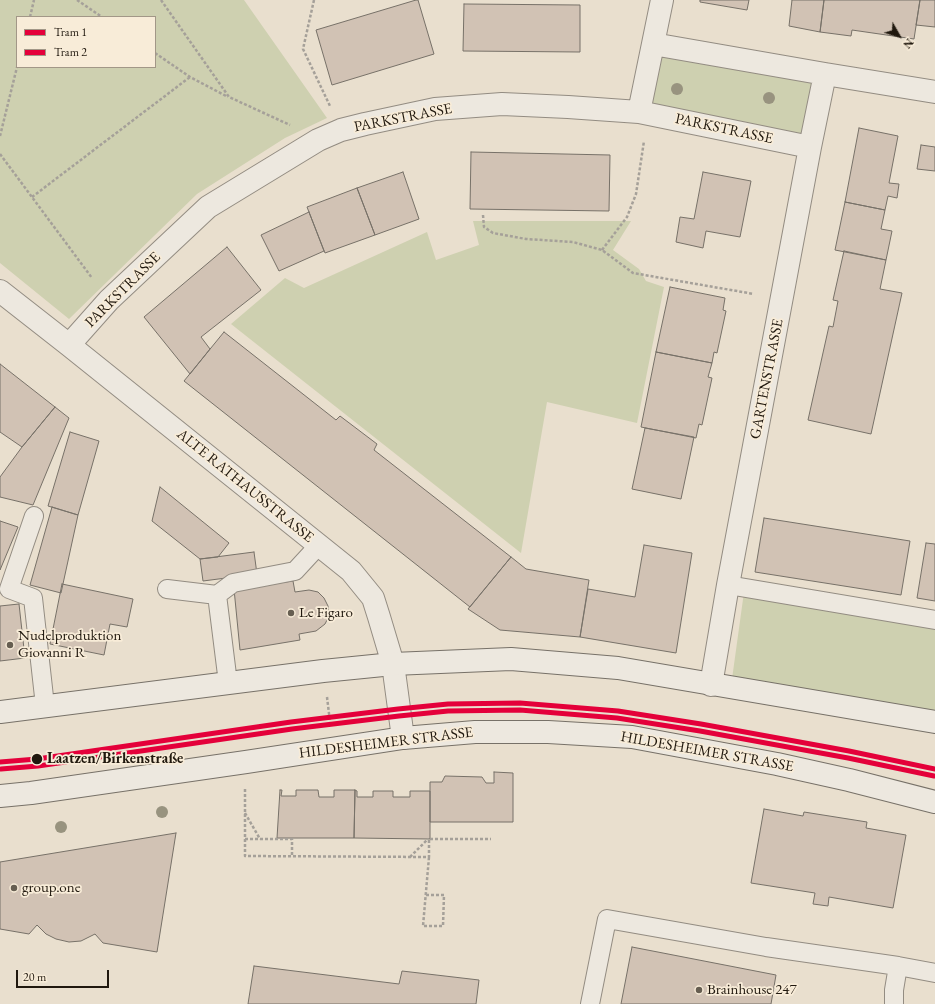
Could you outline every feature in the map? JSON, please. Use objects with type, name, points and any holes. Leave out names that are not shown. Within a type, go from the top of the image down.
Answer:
[{"type":"street","points":[[643,112],[662,0]]},
{"type":"street","points":[[654,44],[935,92]]},
{"type":"street","name":"GARTENSTRASSE","points":[[711,685],[728,585],[825,74]]},
{"type":"street","name":"PARKSTRASSE","points":[[69,344],[109,300],[208,207],[318,140],[341,130],[435,109],[502,104],[643,112],[810,147]]},
{"type":"street","name":"ALTE RATHAUSSTRASSE","points":[[0,291],[69,344],[351,571],[373,598],[393,664],[403,738]]},
{"type":"street","points":[[0,712],[323,671],[393,664],[510,659],[618,668],[935,722]]},
{"type":"street","name":"HILDESHEIMER STRASSE","points":[[0,796],[31,793],[403,738],[475,732],[548,732],[632,737],[778,764],[935,802]]},
{"type":"lane","points":[[34,516],[9,589],[33,598],[45,706]]},
{"type":"lane","points":[[167,589],[217,596],[233,583],[295,571],[319,545]]},
{"type":"lane","points":[[728,585],[935,620]]},
{"type":"lane","points":[[217,596],[228,684]]},
{"type":"lane","points":[[590,1004],[607,919],[766,947],[898,966],[935,973]]},
{"type":"lane","points":[[894,1004],[894,990],[898,966]]},
{"type":"path","points":[[30,16],[34,0]]},
{"type":"path","points":[[77,0],[101,16]]},
{"type":"path","points":[[161,0],[229,97]]},
{"type":"path","points":[[314,0],[303,49],[341,130]]},
{"type":"path","points":[[156,54],[190,77],[229,97],[294,126],[318,140]]},
{"type":"path","points":[[0,136],[17,68]]},
{"type":"path","points":[[32,197],[190,77]]},
{"type":"path","points":[[602,250],[627,217],[636,194],[644,146],[643,112]]},
{"type":"path","points":[[0,154],[109,300]]},
{"type":"path","points":[[482,215],[484,227],[493,233],[526,238],[572,242],[602,250],[633,273],[782,299]]},
{"type":"path","points":[[323,671],[333,749]]},
{"type":"path","points":[[246,762],[245,856],[429,857]]},
{"type":"path","points":[[245,812],[260,839]]},
{"type":"path","points":[[245,839],[292,839],[292,857]]},
{"type":"path","points":[[410,857],[429,839],[491,839]]},
{"type":"path","points":[[426,895],[444,895],[443,926],[423,926],[429,857],[429,839]]},
{"type":"green space","points":[[0,0],[244,0],[327,118],[285,138],[197,194],[69,319],[0,263]]},
{"type":"green space","points":[[662,57],[814,83],[804,136],[652,105]]},
{"type":"green space","points":[[473,221],[631,221],[613,250],[639,269],[646,281],[664,287],[637,423],[547,402],[521,553],[231,324],[285,278],[304,288],[427,232],[436,260],[479,245]]},
{"type":"green space","points":[[744,592],[935,626],[935,716],[732,679]]},
{"type":"building","points":[[418,0],[434,54],[332,85],[316,30]]},
{"type":"building","points":[[700,0],[749,0],[747,10],[700,2]]},
{"type":"building","points":[[792,0],[824,0],[820,32],[789,26]]},
{"type":"building","points":[[824,0],[920,0],[914,39],[852,30],[851,36],[820,32]]},
{"type":"building","points":[[920,0],[935,0],[935,27],[916,25]]},
{"type":"building","points":[[464,4],[580,5],[580,52],[463,51]]},
{"type":"building","points":[[859,128],[898,136],[889,183],[899,184],[897,198],[888,196],[885,210],[845,202]]},
{"type":"building","points":[[921,145],[935,147],[935,171],[917,169]]},
{"type":"building","points":[[471,152],[610,155],[609,211],[470,209]]},
{"type":"building","points":[[403,172],[419,219],[375,235],[357,188]]},
{"type":"building","points":[[703,172],[751,181],[740,237],[706,231],[703,248],[676,242],[680,217],[694,219]]},
{"type":"building","points":[[357,188],[375,235],[325,253],[307,207]]},
{"type":"building","points":[[845,202],[885,210],[881,229],[892,231],[886,260],[835,250]]},
{"type":"building","points":[[309,212],[324,251],[279,271],[261,235]]},
{"type":"building","points":[[227,247],[261,290],[201,337],[210,349],[190,374],[144,317]]},
{"type":"building","points":[[844,251],[886,260],[880,289],[902,293],[871,434],[808,420],[829,326],[833,327],[838,301],[833,300]]},
{"type":"building","points":[[670,287],[725,298],[723,310],[726,311],[717,353],[714,352],[712,363],[656,352]]},
{"type":"building","points":[[224,332],[336,420],[340,416],[377,444],[374,450],[511,557],[470,607],[184,381]]},
{"type":"building","points":[[656,352],[712,363],[708,377],[712,378],[702,425],[699,424],[696,438],[641,427]]},
{"type":"building","points":[[0,364],[55,407],[22,447],[0,432]]},
{"type":"building","points":[[55,407],[69,418],[33,505],[0,497],[0,477],[22,447]]},
{"type":"building","points":[[645,428],[694,437],[681,499],[632,489]]},
{"type":"building","points":[[70,432],[99,441],[78,515],[48,506]]},
{"type":"building","points":[[160,487],[229,543],[218,557],[200,559],[152,521]]},
{"type":"building","points":[[52,507],[78,515],[61,593],[30,585]]},
{"type":"building","points":[[764,518],[910,541],[901,595],[755,572]]},
{"type":"building","points":[[0,521],[18,527],[0,570]]},
{"type":"building","points":[[926,543],[935,544],[935,601],[917,598]]},
{"type":"building","points":[[644,545],[692,553],[676,653],[580,637],[588,589],[635,597]]},
{"type":"building","points":[[254,552],[257,574],[203,581],[200,559]]},
{"type":"building","points":[[511,557],[526,569],[589,580],[580,637],[500,630],[468,609]]},
{"type":"building","points":[[293,581],[295,592],[309,590],[318,592],[324,598],[328,606],[329,616],[325,624],[316,631],[299,634],[300,640],[240,650],[234,589]]},
{"type":"building","points":[[62,584],[133,599],[127,627],[110,624],[104,655],[50,644]]},
{"type":"building","points":[[19,604],[25,658],[0,661],[0,606]]},
{"type":"building","points":[[494,772],[513,773],[513,822],[430,822],[430,782],[442,782],[445,776],[482,777],[486,783],[494,783]]},
{"type":"building","points":[[280,790],[282,790],[281,796],[296,796],[296,790],[318,790],[319,797],[334,797],[334,790],[355,790],[354,838],[277,838]]},
{"type":"building","points":[[355,790],[357,791],[357,797],[373,797],[373,791],[393,791],[393,797],[410,797],[410,791],[430,791],[430,839],[354,838]]},
{"type":"building","points":[[764,809],[803,816],[804,812],[867,822],[866,828],[906,835],[893,908],[829,897],[828,906],[813,904],[815,893],[751,883]]},
{"type":"building","points":[[176,833],[157,952],[103,943],[95,934],[81,941],[69,942],[56,939],[46,934],[37,925],[29,934],[0,929],[0,862]]},
{"type":"building","name":"Brainhouse 247","points":[[632,947],[776,975],[771,1004],[621,1004]]},
{"type":"building","points":[[254,966],[399,984],[402,971],[479,980],[476,1004],[248,1004]]},
{"type":"tram line","name":"1","points":[[0,762],[37,759],[291,722],[398,709],[448,704],[520,703],[618,711],[701,724],[849,751],[935,769]]},
{"type":"tram line","name":"2","points":[[1,769],[38,766],[292,729],[399,716],[448,711],[520,710],[617,718],[700,731],[848,758],[934,776]]},
{"type":"place","name":"Le Figaro","points":[[291,613]]},
{"type":"place","name":"Nudelproduktion Giovanni R","points":[[10,645]]},
{"type":"place","name":"Laatzen/Birkenstraße","points":[[37,759]]},
{"type":"place","name":"group.one","points":[[14,888]]},
{"type":"place","name":"Brainhouse 247","points":[[699,990]]}]
